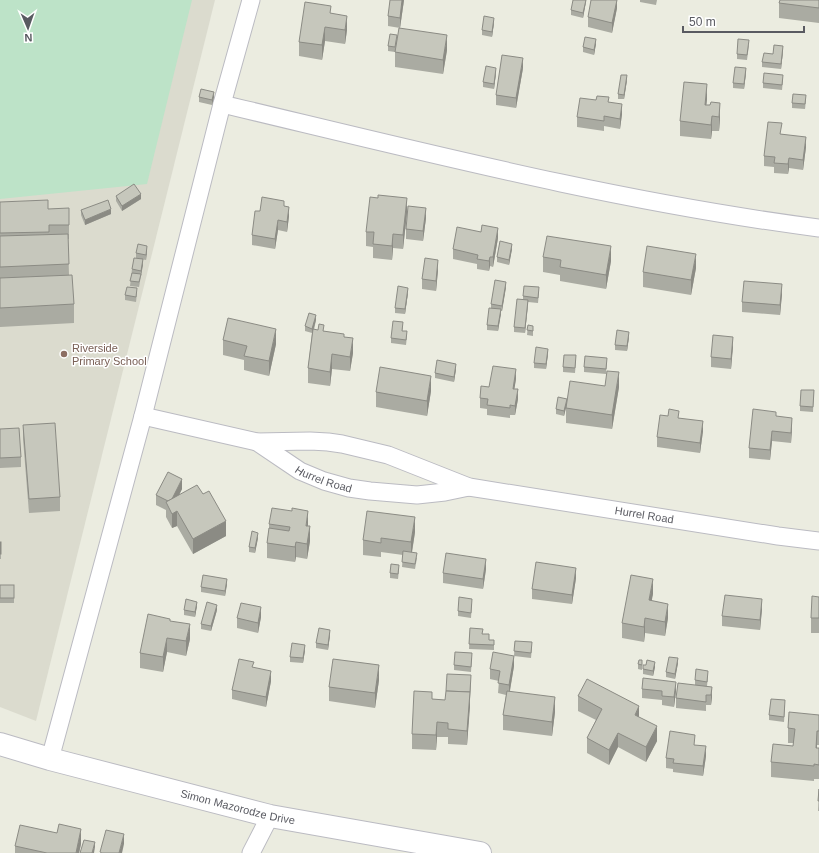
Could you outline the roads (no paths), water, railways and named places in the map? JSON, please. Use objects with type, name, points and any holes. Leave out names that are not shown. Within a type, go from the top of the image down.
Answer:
[{"type":"street","points":[[50,760],[143,416],[222,104],[250,0]]},
{"type":"street","points":[[222,104],[481,166],[753,219],[819,228]]},
{"type":"street","name":"Hurrel Road","points":[[143,416],[257,442],[316,441],[342,444],[388,456],[469,487],[778,536],[819,541]]},
{"type":"street","name":"Hurrel Road","points":[[257,442],[300,471],[324,481],[349,488],[417,495],[445,492],[469,487]]},
{"type":"street","name":"Simon Mazorodze Drive","points":[[0,744],[50,760],[270,816],[480,853]]},
{"type":"street","points":[[251,853],[270,816]]},
{"type":"place","name":"Riverside Primary School","points":[[64,354]]}]
